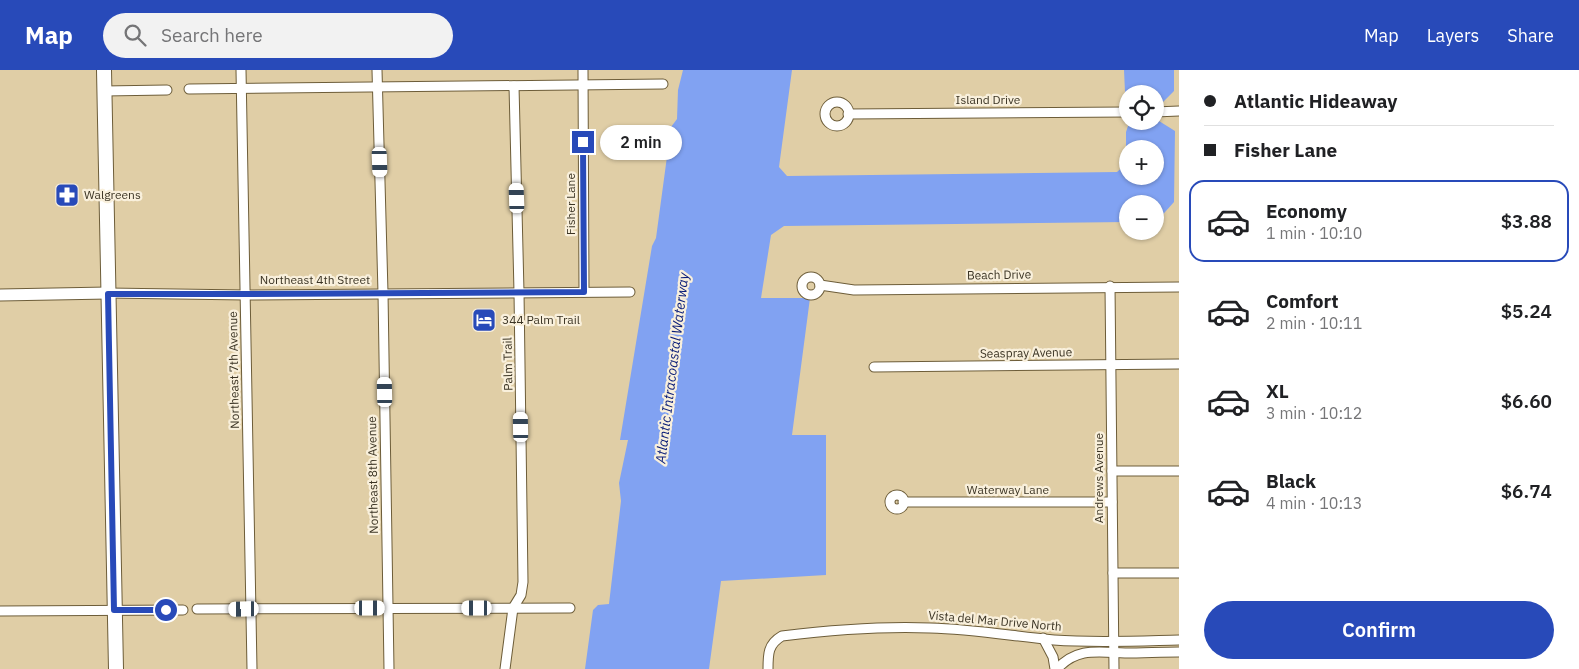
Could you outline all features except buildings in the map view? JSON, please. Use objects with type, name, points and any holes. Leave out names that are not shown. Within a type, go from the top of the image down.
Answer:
[{"type":"main road","points":[[104,70],[116,669]]},
{"type":"street","name":"Northeast 7th Avenue","points":[[241,70],[252,669]]},
{"type":"street","name":"Northeast 8th Avenue","points":[[377,70],[383,293],[389,669]]},
{"type":"street","points":[[582,85],[583,70]]},
{"type":"street","points":[[189,89],[663,84]]},
{"type":"street","name":"Fisher Lane","points":[[582,85],[584,292]]},
{"type":"street","name":"Palm Trail","points":[[505,669],[513,608],[521,595],[523,582],[520,292],[514,86]]},
{"type":"street","points":[[104,91],[167,90]]},
{"type":"street","points":[[1164,112],[1179,111]]},
{"type":"street","name":"Island Drive","points":[[848,114],[1119,112]]},
{"type":"street","name":"Beach Drive","points":[[820,285],[854,290],[1110,286],[1179,287]]},
{"type":"street","name":"Andrews Avenue","points":[[1110,286],[1114,669]]},
{"type":"street","name":"Northeast 4th Street","points":[[0,295],[630,292]]},
{"type":"street","name":"Seaspray Avenue","points":[[874,367],[1179,364]]},
{"type":"street","points":[[1112,471],[1179,471]]},
{"type":"street","name":"Waterway Lane","points":[[903,502],[1112,502]]},
{"type":"street","points":[[1113,573],[1179,573]]},
{"type":"street","points":[[197,610],[570,608]]},
{"type":"street","points":[[0,611],[183,610]]},
{"type":"street","name":"Vista del Mar Drive North","points":[[768,666],[768,655],[772,643],[782,636],[835,630],[887,627],[930,628],[973,630],[1043,638],[1113,641],[1179,640]]},
{"type":"street","points":[[1043,638],[1053,657],[1056,669],[1070,657],[1083,652],[1179,652]]},
{"type":"water","name":"Atlantic Intracoastal Waterway","points":[[683,70],[792,70],[779,167],[787,176],[1117,172],[1119,170],[1119,185],[1164,185],[1164,140],[1126,140],[1126,132],[1127,130],[1164,130],[1164,124],[1175,131],[1174,202],[1164,213],[1164,195],[1119,195],[1119,222],[784,226],[771,235],[761,298],[810,298],[792,435],[826,435],[826,575],[721,581],[709,669],[585,669],[593,610],[598,605],[609,604],[621,501],[619,483],[628,440],[620,440],[652,246],[656,238],[671,127],[677,119],[678,90]]},
{"type":"water","points":[[1124,70],[1174,70],[1174,91],[1164,101],[1164,85],[1125,85]]},
{"type":"place","name":"Walgreens","points":[[67,195]]},
{"type":"place","name":"344 Palm Trail","points":[[484,320]]},
{"type":"route","points":[[166,610],[114,610],[108,294],[584,292],[583,142]]}]
